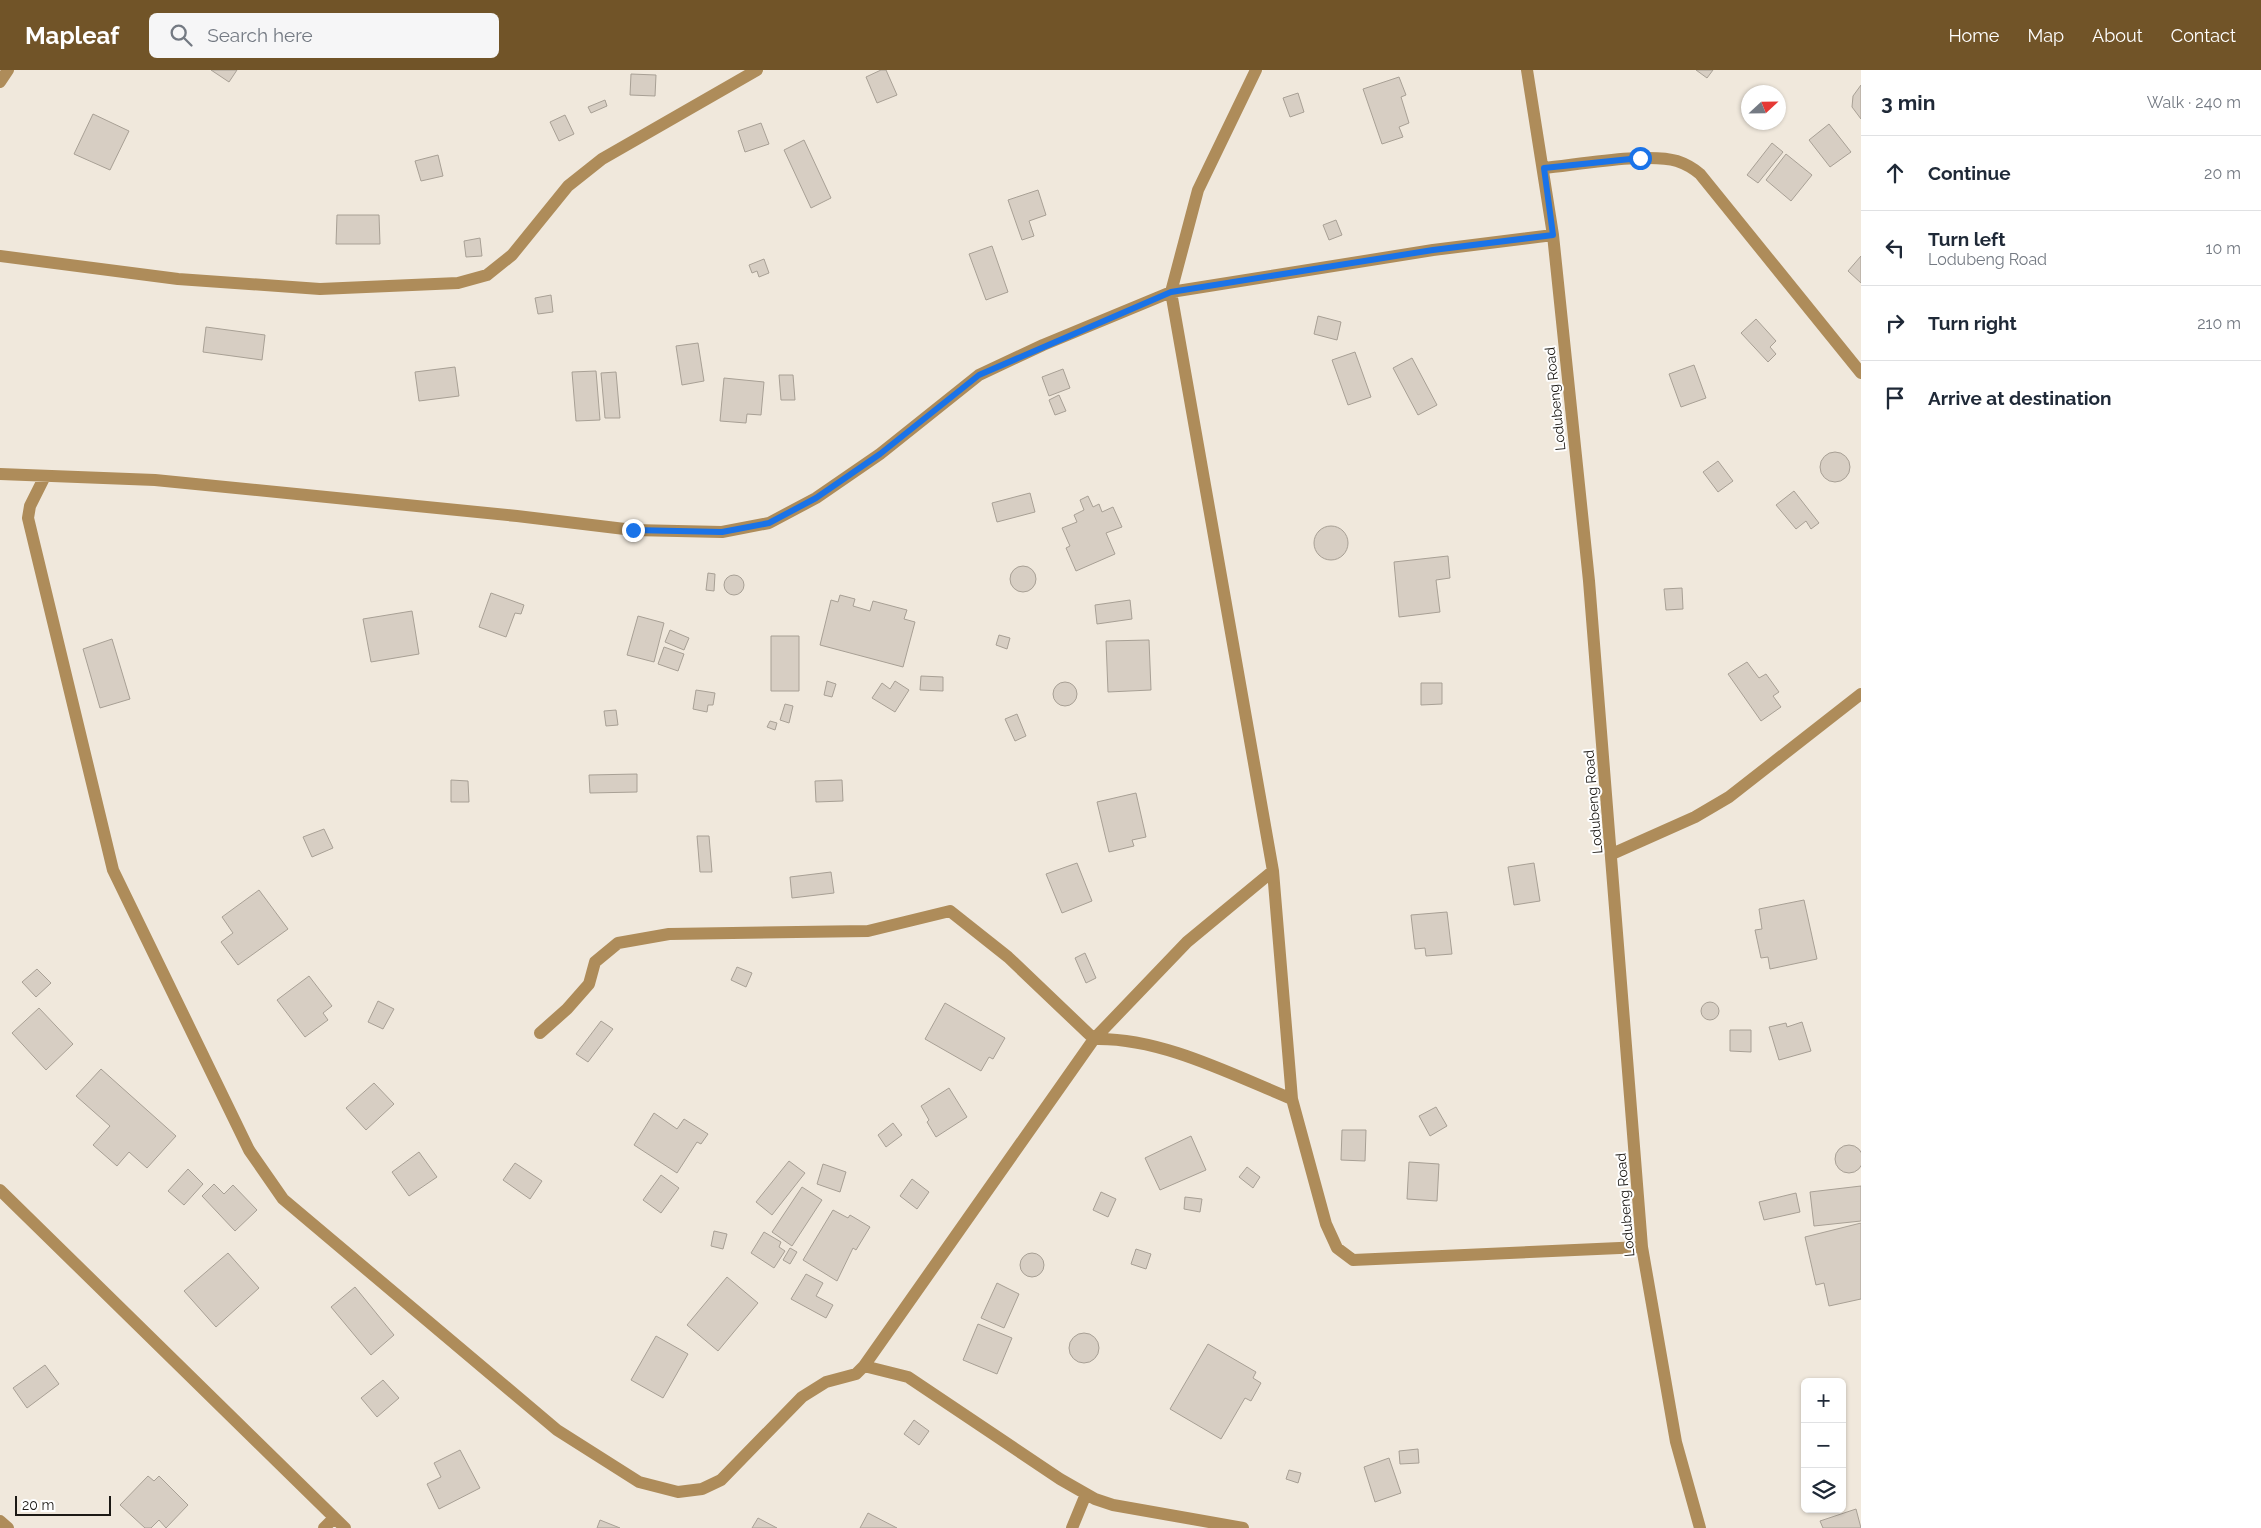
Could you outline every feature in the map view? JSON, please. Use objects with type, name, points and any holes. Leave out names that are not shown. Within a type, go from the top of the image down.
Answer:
[{"type":"street","points":[[0,82],[8,70]]},
{"type":"street","points":[[0,256],[178,279],[320,289],[458,283],[487,276],[512,256],[568,186],[602,159],[757,70]]},
{"type":"street","points":[[1256,70],[1198,190],[1171,292],[1273,871],[1292,1099],[1326,1224],[1337,1248],[1353,1260],[1642,1247]]},
{"type":"street","name":"Lodubeng Road","points":[[1527,70],[1544,168],[1553,235],[1589,580],[1642,1247],[1676,1442],[1700,1528]]},
{"type":"street","points":[[1544,168],[1640,158],[1674,160],[1688,165],[1700,174],[1861,373]]},
{"type":"street","points":[[0,474],[155,480],[517,516],[633,530],[722,532],[769,523],[816,498],[880,454],[979,375],[1171,292],[1433,250],[1553,235]]},
{"type":"street","points":[[45,476],[30,506],[28,518],[112,870],[249,1150],[283,1200],[558,1430],[639,1482],[678,1492],[702,1489],[721,1480],[802,1398],[826,1382],[856,1374],[864,1366],[1094,1039],[1187,942],[1273,871]]},
{"type":"street","points":[[1612,854],[1696,817],[1729,796],[1861,694]]},
{"type":"street","points":[[540,1033],[567,1009],[589,984],[595,962],[618,943],[669,934],[868,931],[950,911],[1008,957],[1094,1039],[1116,1038],[1145,1044],[1200,1062],[1292,1099]]},
{"type":"street","points":[[0,1190],[345,1528]]},
{"type":"street","points":[[864,1366],[908,1376],[1060,1479],[1086,1494],[1113,1505],[1242,1528]]},
{"type":"street","points":[[1072,1528],[1086,1494]]},
{"type":"street","points":[[324,1528],[334,1518]]},
{"type":"street","points":[[0,1521],[8,1528]]},
{"type":"building","points":[[211,70],[237,70],[229,82]]},
{"type":"building","points":[[881,70],[886,70],[897,95],[877,103],[866,77]]},
{"type":"building","points":[[1696,70],[1713,70],[1707,78]]},
{"type":"building","points":[[631,74],[656,75],[655,96],[630,95]]},
{"type":"building","points":[[1399,77],[1406,95],[1401,97],[1409,123],[1399,127],[1403,137],[1382,144],[1363,89]]},
{"type":"building","points":[[1861,85],[1861,119],[1852,107],[1853,96]]},
{"type":"building","points":[[1298,93],[1304,112],[1290,117],[1283,98]]},
{"type":"building","points":[[605,100],[607,106],[591,113],[588,107]]},
{"type":"building","points":[[93,114],[129,131],[110,170],[74,154]]},
{"type":"building","points":[[565,115],[574,134],[559,141],[550,122]]},
{"type":"building","points":[[761,123],[769,144],[745,152],[738,131]]},
{"type":"building","points":[[1829,124],[1851,152],[1830,167],[1809,140]]},
{"type":"building","points":[[804,140],[831,198],[811,208],[784,150]]},
{"type":"building","points":[[1772,143],[1783,152],[1758,183],[1747,175]]},
{"type":"building","points":[[1786,154],[1812,175],[1791,201],[1766,180]]},
{"type":"building","points":[[438,155],[443,176],[421,181],[415,161]]},
{"type":"building","points":[[1038,190],[1046,215],[1029,221],[1034,236],[1022,240],[1008,200]]},
{"type":"building","points":[[337,215],[379,215],[380,244],[336,244]]},
{"type":"building","points":[[1336,220],[1342,235],[1329,240],[1323,225]]},
{"type":"building","points":[[480,238],[482,256],[466,257],[464,241]]},
{"type":"building","points":[[992,246],[1008,292],[986,300],[969,254]]},
{"type":"building","points":[[1861,256],[1861,283],[1848,271]]},
{"type":"building","points":[[764,259],[769,273],[759,277],[757,271],[752,273],[749,265]]},
{"type":"building","points":[[551,295],[553,312],[538,314],[535,298]]},
{"type":"building","points":[[1318,316],[1341,322],[1337,340],[1314,334]]},
{"type":"building","points":[[1756,319],[1776,341],[1770,347],[1776,354],[1768,362],[1741,333]]},
{"type":"building","points":[[206,327],[265,335],[262,360],[203,352]]},
{"type":"building","points":[[698,343],[704,381],[682,385],[676,346]]},
{"type":"building","points":[[1355,352],[1371,397],[1348,405],[1332,360]]},
{"type":"building","points":[[1412,358],[1437,405],[1418,415],[1393,368]]},
{"type":"building","points":[[1694,365],[1706,398],[1681,407],[1669,374]]},
{"type":"building","points":[[455,367],[459,396],[419,401],[415,372]]},
{"type":"building","points":[[1063,369],[1070,388],[1049,396],[1042,377]]},
{"type":"building","points":[[596,371],[600,420],[576,421],[572,372]]},
{"type":"building","points":[[616,372],[620,418],[605,418],[601,373]]},
{"type":"building","points":[[779,375],[793,375],[795,400],[781,400]]},
{"type":"building","points":[[724,378],[764,382],[761,415],[747,414],[746,423],[720,421]]},
{"type":"building","points":[[1059,395],[1066,411],[1055,415],[1049,400]]},
{"type":"building","points":[[1835,452],[1846,456],[1850,467],[1846,478],[1835,482],[1824,478],[1820,467],[1824,456]]},
{"type":"building","points":[[1718,461],[1733,481],[1718,492],[1703,472]]},
{"type":"building","points":[[1794,491],[1819,523],[1811,529],[1806,521],[1796,529],[1776,505]]},
{"type":"building","points":[[1030,493],[1035,512],[997,522],[992,503]]},
{"type":"building","points":[[1088,496],[1093,507],[1099,504],[1102,512],[1113,507],[1122,527],[1106,533],[1115,554],[1076,571],[1066,548],[1070,546],[1062,528],[1077,522],[1074,515],[1084,510],[1080,500]]},
{"type":"building","points":[[1331,526],[1343,531],[1348,543],[1343,555],[1331,560],[1319,555],[1314,543],[1319,531]]},
{"type":"building","points":[[1448,556],[1450,578],[1436,580],[1440,612],[1399,617],[1394,562]]},
{"type":"building","points":[[1023,566],[1032,570],[1036,579],[1032,588],[1023,592],[1014,588],[1010,579],[1014,570]]},
{"type":"building","points":[[708,573],[715,574],[714,591],[706,590]]},
{"type":"building","points":[[734,575],[741,578],[744,585],[741,592],[734,595],[727,592],[724,585],[727,578]]},
{"type":"building","points":[[1682,588],[1683,609],[1666,610],[1664,589]]},
{"type":"building","points":[[491,593],[524,605],[521,614],[515,613],[506,637],[479,627]]},
{"type":"building","points":[[840,595],[855,599],[853,606],[870,611],[873,601],[907,610],[904,619],[915,622],[903,667],[820,645],[831,600],[838,602]]},
{"type":"building","points":[[1130,600],[1132,619],[1097,624],[1095,605]]},
{"type":"building","points":[[412,611],[419,654],[371,662],[363,619]]},
{"type":"building","points":[[638,616],[664,623],[654,662],[627,655]]},
{"type":"building","points":[[670,630],[689,638],[684,650],[665,642]]},
{"type":"building","points":[[999,635],[1010,638],[1007,649],[996,645]]},
{"type":"building","points":[[771,636],[799,636],[799,691],[771,691]]},
{"type":"building","points":[[112,639],[130,699],[100,708],[83,649]]},
{"type":"building","points":[[1149,640],[1151,690],[1108,692],[1106,641]]},
{"type":"building","points":[[664,647],[684,654],[678,671],[658,664]]},
{"type":"building","points":[[1747,662],[1759,678],[1766,674],[1779,692],[1773,696],[1781,707],[1761,721],[1728,674]]},
{"type":"building","points":[[921,676],[943,677],[943,691],[920,690]]},
{"type":"building","points":[[827,681],[836,684],[832,697],[824,695]]},
{"type":"building","points":[[895,681],[909,690],[895,712],[872,698],[882,683],[890,689]]},
{"type":"building","points":[[1065,682],[1070,683],[1076,689],[1076,699],[1070,705],[1065,706],[1060,705],[1054,699],[1053,694],[1054,689],[1060,683]]},
{"type":"building","points":[[1421,683],[1442,683],[1442,704],[1421,705]]},
{"type":"building","points":[[696,690],[715,693],[713,705],[708,705],[707,712],[693,709]]},
{"type":"building","points":[[785,704],[793,706],[789,723],[780,720]]},
{"type":"building","points":[[616,710],[618,725],[606,726],[604,711]]},
{"type":"building","points":[[1017,714],[1026,736],[1015,741],[1005,719]]},
{"type":"building","points":[[770,721],[777,723],[775,730],[767,727]]},
{"type":"building","points":[[637,774],[637,792],[590,793],[589,775]]},
{"type":"building","points":[[451,780],[468,781],[469,802],[451,802]]},
{"type":"building","points":[[842,780],[843,801],[816,802],[815,781]]},
{"type":"building","points":[[1136,793],[1146,837],[1132,840],[1134,846],[1109,852],[1097,802]]},
{"type":"building","points":[[324,829],[333,848],[312,857],[303,837]]},
{"type":"building","points":[[697,836],[709,836],[712,872],[700,872]]},
{"type":"building","points":[[1077,863],[1092,901],[1062,913],[1046,874]]},
{"type":"building","points":[[1534,863],[1540,901],[1514,905],[1508,867]]},
{"type":"building","points":[[831,872],[834,893],[792,898],[790,877]]},
{"type":"building","points":[[259,890],[288,929],[238,965],[221,942],[233,933],[222,917]]},
{"type":"building","points":[[1804,900],[1817,959],[1770,969],[1768,957],[1761,958],[1755,930],[1762,929],[1759,909]]},
{"type":"building","points":[[1447,912],[1452,954],[1426,956],[1425,948],[1415,949],[1411,915]]},
{"type":"building","points":[[1085,953],[1096,978],[1086,983],[1075,958]]},
{"type":"building","points":[[737,967],[752,973],[746,987],[731,980]]},
{"type":"building","points":[[37,969],[51,983],[36,997],[22,982]]},
{"type":"building","points":[[309,976],[332,1006],[323,1013],[328,1020],[305,1037],[277,1000]]},
{"type":"building","points":[[378,1001],[394,1009],[383,1029],[368,1022]]},
{"type":"building","points":[[1710,1002],[1716,1005],[1719,1011],[1716,1017],[1710,1020],[1704,1017],[1701,1011],[1704,1005]]},
{"type":"building","points":[[945,1003],[1005,1038],[993,1059],[989,1057],[981,1071],[925,1039]]},
{"type":"building","points":[[39,1008],[73,1044],[46,1070],[12,1033]]},
{"type":"building","points":[[601,1021],[613,1029],[588,1062],[576,1054]]},
{"type":"building","points":[[1802,1022],[1811,1051],[1779,1060],[1769,1027],[1786,1023],[1787,1027]]},
{"type":"building","points":[[1730,1030],[1751,1030],[1751,1052],[1730,1051]]},
{"type":"building","points":[[101,1069],[176,1136],[147,1168],[129,1152],[117,1166],[93,1145],[110,1126],[76,1096]]},
{"type":"building","points":[[374,1083],[394,1104],[366,1130],[346,1108]]},
{"type":"building","points":[[949,1088],[967,1117],[936,1137],[927,1122],[929,1120],[921,1106]]},
{"type":"building","points":[[1436,1107],[1447,1126],[1430,1136],[1419,1116]]},
{"type":"building","points":[[654,1113],[677,1129],[684,1119],[708,1134],[701,1144],[697,1142],[677,1173],[634,1145]]},
{"type":"building","points":[[893,1123],[902,1135],[886,1147],[878,1135]]},
{"type":"building","points":[[1342,1130],[1366,1130],[1365,1161],[1341,1160]]},
{"type":"building","points":[[1191,1136],[1206,1170],[1160,1190],[1145,1158]]},
{"type":"building","points":[[1849,1145],[1859,1149],[1863,1159],[1859,1169],[1849,1173],[1839,1169],[1835,1159],[1839,1149]]},
{"type":"building","points":[[419,1152],[437,1177],[409,1196],[392,1172]]},
{"type":"building","points":[[789,1161],[805,1173],[772,1215],[756,1202]]},
{"type":"building","points":[[1409,1162],[1439,1164],[1437,1201],[1407,1199]]},
{"type":"building","points":[[515,1163],[542,1181],[530,1199],[503,1180]]},
{"type":"building","points":[[823,1164],[846,1172],[840,1192],[817,1184]]},
{"type":"building","points":[[1247,1167],[1260,1177],[1253,1188],[1239,1177]]},
{"type":"building","points":[[188,1169],[203,1184],[184,1205],[168,1191]]},
{"type":"building","points":[[661,1175],[679,1188],[661,1213],[643,1200]]},
{"type":"building","points":[[912,1179],[929,1192],[917,1209],[900,1196]]},
{"type":"building","points":[[214,1184],[224,1194],[233,1185],[257,1210],[235,1231],[202,1196]]},
{"type":"building","points":[[1861,1186],[1861,1221],[1814,1226],[1810,1192]]},
{"type":"building","points":[[802,1187],[822,1200],[792,1246],[772,1232]]},
{"type":"building","points":[[1101,1192],[1116,1199],[1108,1217],[1093,1210]]},
{"type":"building","points":[[1796,1193],[1800,1212],[1764,1220],[1759,1202]]},
{"type":"building","points":[[1185,1197],[1202,1199],[1200,1212],[1184,1209]]},
{"type":"building","points":[[833,1210],[848,1218],[850,1215],[870,1227],[856,1250],[853,1248],[837,1281],[803,1260]]},
{"type":"building","points":[[1861,1223],[1861,1299],[1829,1306],[1824,1283],[1816,1285],[1805,1237]]},
{"type":"building","points":[[714,1231],[727,1234],[723,1249],[711,1246]]},
{"type":"building","points":[[764,1232],[781,1242],[779,1247],[785,1251],[774,1268],[751,1253]]},
{"type":"building","points":[[790,1248],[797,1252],[790,1264],[783,1260]]},
{"type":"building","points":[[1136,1249],[1151,1254],[1146,1269],[1131,1264]]},
{"type":"building","points":[[228,1253],[259,1288],[216,1327],[184,1291]]},
{"type":"building","points":[[1032,1253],[1037,1254],[1043,1260],[1043,1270],[1037,1276],[1032,1277],[1027,1276],[1021,1270],[1020,1265],[1021,1260],[1027,1254]]},
{"type":"building","points":[[806,1274],[823,1283],[816,1296],[833,1305],[826,1318],[791,1299]]},
{"type":"building","points":[[727,1277],[758,1303],[718,1351],[687,1325]]},
{"type":"building","points":[[997,1283],[1019,1294],[1004,1328],[981,1318]]},
{"type":"building","points":[[355,1287],[394,1335],[371,1355],[331,1307]]},
{"type":"building","points":[[978,1324],[1012,1338],[997,1374],[963,1360]]},
{"type":"building","points":[[1084,1333],[1095,1337],[1099,1348],[1095,1359],[1084,1363],[1073,1359],[1069,1348],[1073,1337]]},
{"type":"building","points":[[656,1336],[688,1354],[663,1398],[631,1380]]},
{"type":"building","points":[[1208,1344],[1256,1372],[1253,1378],[1261,1383],[1251,1401],[1245,1398],[1221,1439],[1170,1409]]},
{"type":"building","points":[[45,1365],[59,1384],[27,1408],[13,1388]]},
{"type":"building","points":[[383,1380],[399,1398],[377,1417],[361,1398]]},
{"type":"building","points":[[914,1420],[929,1431],[919,1445],[904,1434]]},
{"type":"building","points":[[1418,1449],[1419,1463],[1400,1464],[1399,1451]]},
{"type":"building","points":[[460,1450],[480,1488],[439,1509],[427,1484],[441,1477],[434,1463]]},
{"type":"building","points":[[1389,1458],[1401,1493],[1375,1502],[1364,1467]]},
{"type":"building","points":[[1289,1470],[1301,1473],[1298,1483],[1286,1479]]},
{"type":"building","points":[[148,1476],[154,1481],[159,1476],[188,1505],[166,1528],[159,1520],[151,1528],[145,1528],[120,1505]]},
{"type":"building","points":[[1856,1509],[1861,1528],[1823,1528],[1820,1521]]},
{"type":"building","points":[[868,1513],[897,1528],[860,1528]]},
{"type":"building","points":[[758,1518],[777,1528],[752,1528]]},
{"type":"building","points":[[600,1520],[620,1528],[597,1528]]},
{"type":"route","points":[[633,530],[722,532],[769,523],[816,498],[880,454],[979,375],[1171,292],[1433,250],[1553,235],[1544,168],[1640,158]]}]
